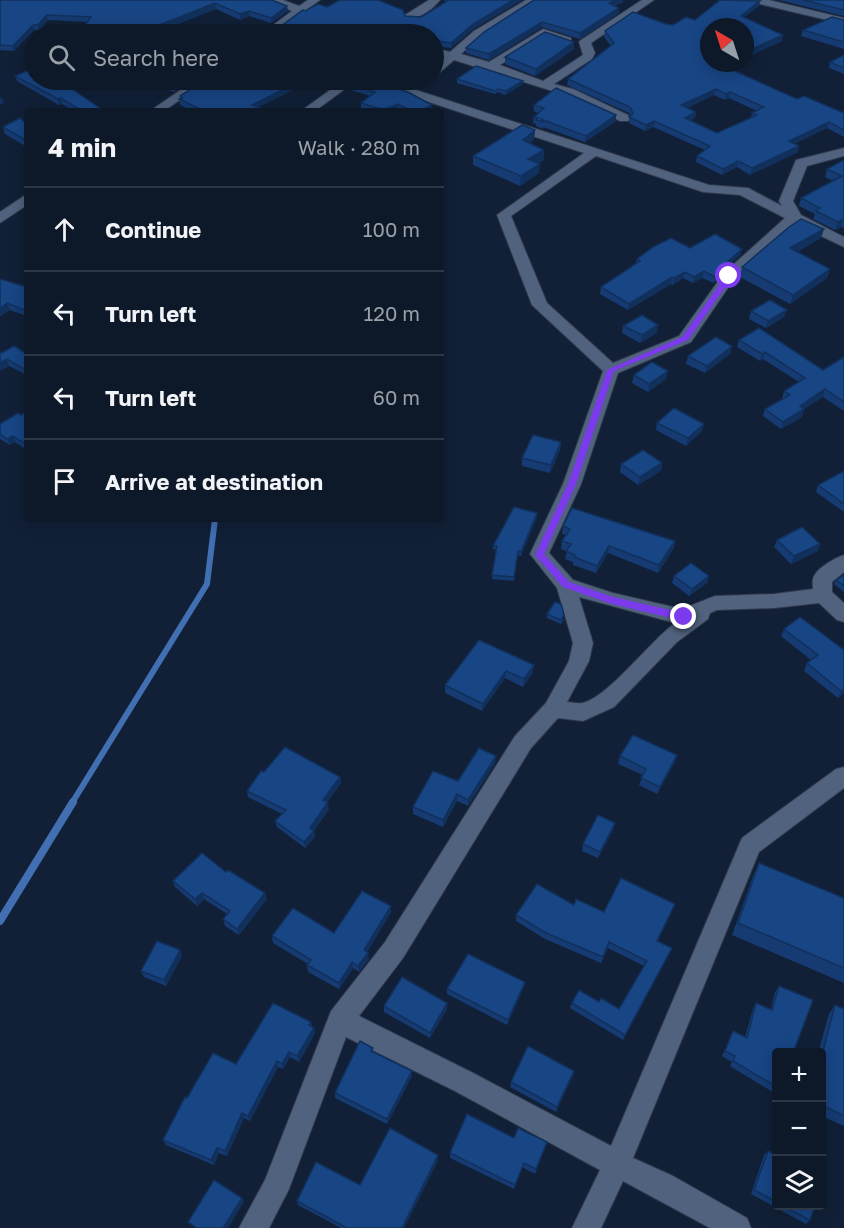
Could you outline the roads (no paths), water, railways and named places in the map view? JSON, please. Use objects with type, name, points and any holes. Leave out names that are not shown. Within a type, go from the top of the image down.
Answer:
[{"type":"street","points":[[273,0],[301,10]]},
{"type":"street","points":[[281,24],[315,0]]},
{"type":"street","points":[[409,17],[435,0]]},
{"type":"street","points":[[444,63],[478,33],[534,0]]},
{"type":"street","points":[[584,46],[585,42],[592,37],[649,0]]},
{"type":"street","points":[[755,0],[844,21]]},
{"type":"street","points":[[491,66],[543,32],[584,46],[589,53],[588,57],[546,84],[551,88]]},
{"type":"street","points":[[444,54],[491,66],[551,88],[569,92],[624,118]]},
{"type":"street","points":[[160,108],[187,90]]},
{"type":"street","points":[[311,108],[337,90]]},
{"type":"street","points":[[408,90],[708,189],[743,191],[844,243]]},
{"type":"street","points":[[595,151],[504,215],[540,305],[611,370]]},
{"type":"street","points":[[795,217],[786,201],[801,163],[844,152]]},
{"type":"street","points":[[0,219],[24,200]]},
{"type":"street","points":[[253,1228],[275,1189],[340,1020],[394,950],[523,742],[553,709],[579,661],[583,643],[566,585],[540,555],[572,484],[611,370],[685,339],[729,276],[795,217]]},
{"type":"street","points":[[844,562],[822,579],[823,595],[844,615]]},
{"type":"street","points":[[566,585],[612,600],[684,617],[715,603],[774,601],[823,595]]},
{"type":"street","points":[[553,709],[583,712],[607,701],[670,637],[715,603]]},
{"type":"street","points":[[586,1228],[617,1164],[750,845],[844,776]]},
{"type":"street","points":[[340,1020],[663,1186],[737,1228]]},
{"type":"waterway","points":[[72,803],[207,584],[215,522]]},
{"type":"waterway","points":[[0,921],[73,802]]}]
